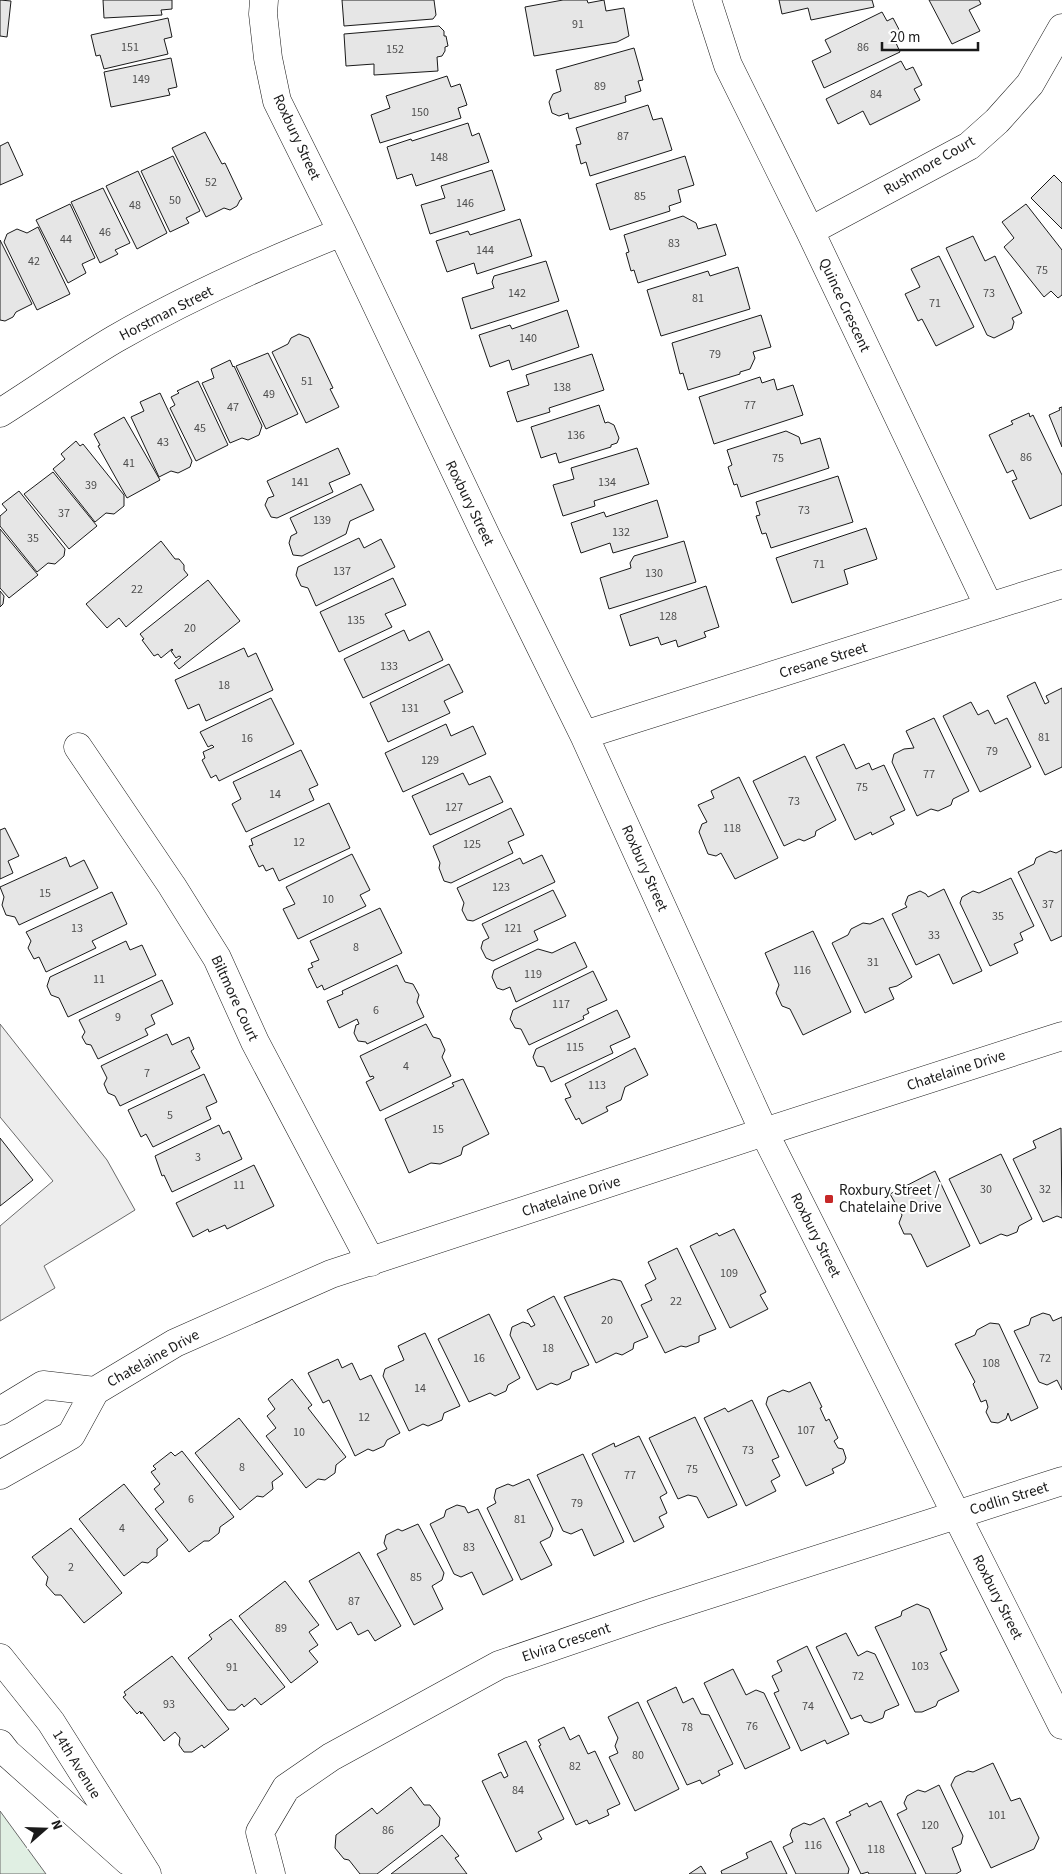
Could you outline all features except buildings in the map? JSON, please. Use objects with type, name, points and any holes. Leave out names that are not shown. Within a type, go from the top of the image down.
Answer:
[{"type":"street","name":"Roxbury Street","points":[[264,0],[263,14],[268,58],[277,101],[584,735],[764,1132],[1062,1725]]},
{"type":"street","name":"Quince Crescent","points":[[707,0],[728,65],[810,230],[989,607]]},
{"type":"street","name":"Rushmore Court","points":[[810,230],[969,146],[997,121],[1030,84],[1062,28]]},
{"type":"street","name":"Horstman Street","points":[[0,413],[114,340],[161,314],[266,263],[342,232]]},
{"type":"street","name":"Cresane Street","points":[[584,735],[1062,584]]},
{"type":"street","name":"Biltmore Court","points":[[78,747],[172,886],[217,958],[256,1042],[371,1262]]},
{"type":"street","name":"Chatelaine Drive","points":[[0,1475],[71,1435],[95,1390],[175,1343],[330,1274],[1062,1036]]},
{"type":"street","name":"Chatelaine Drive","points":[[0,1411],[43,1385],[95,1390]]},
{"type":"street","name":"Codlin Street","points":[[957,1514],[1062,1481]]},
{"type":"street","name":"Elvira Crescent","points":[[271,1874],[260,1832],[286,1788],[331,1757],[499,1665],[654,1612],[957,1514]]},
{"type":"street","name":"14th Avenue","points":[[0,1658],[51,1722],[147,1874]]},
{"type":"street","name":"14th Avenue","points":[[0,1744],[7,1753],[143,1874]]},
{"type":"green space","points":[[0,1811],[46,1874],[0,1874]]},
{"type":"shaded area","points":[[0,1024],[107,1160],[135,1210],[44,1266],[55,1288],[0,1321],[0,1226],[53,1181],[0,1117]]},
{"type":"place","name":"Roxbury Street / Chatelaine Drive","points":[[829,1199]]}]
